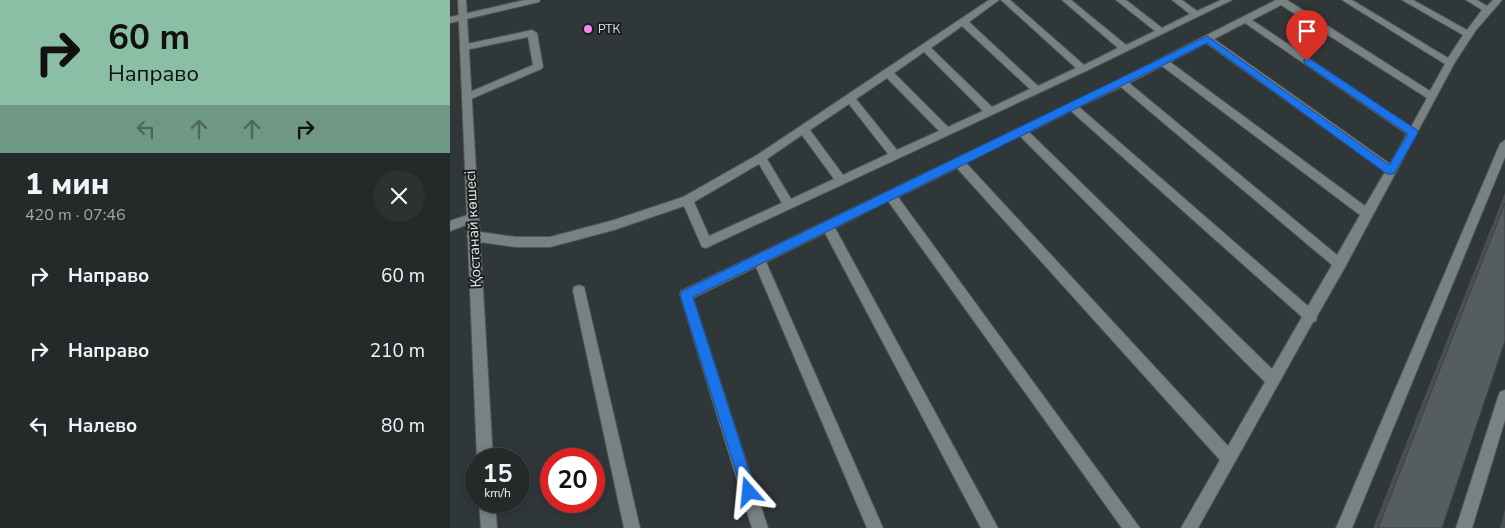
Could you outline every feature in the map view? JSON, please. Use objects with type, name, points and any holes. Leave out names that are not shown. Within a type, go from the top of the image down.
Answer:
[{"type":"street","name":"Қостанай көшесі","points":[[462,0],[484,448]]},
{"type":"street","points":[[450,20],[536,0]]},
{"type":"street","points":[[473,236],[516,242],[550,242],[614,225],[687,200],[761,158],[995,0]]},
{"type":"street","points":[[1005,0],[1083,69]]},
{"type":"street","points":[[1066,0],[1124,49]]},
{"type":"street","points":[[1120,0],[1161,32]]},
{"type":"street","points":[[1176,0],[1197,15]]},
{"type":"street","points":[[687,200],[706,243],[1228,0]]},
{"type":"street","points":[[1346,0],[1451,64]]},
{"type":"street","points":[[1406,0],[1469,35]]},
{"type":"street","points":[[1470,0],[1487,9]]},
{"type":"street","points":[[1189,528],[1311,317],[1451,64],[1487,9],[1498,0]]},
{"type":"street","points":[[760,528],[686,295],[959,163],[1282,1],[1432,97]]},
{"type":"street","points":[[1246,20],[1413,133]]},
{"type":"street","points":[[963,22],[1037,90]]},
{"type":"street","points":[[465,47],[532,33],[538,67],[467,97]]},
{"type":"street","points":[[1207,39],[1391,171]]},
{"type":"street","points":[[925,48],[990,111]]},
{"type":"street","points":[[1162,61],[1367,214]]},
{"type":"street","points":[[888,73],[946,132]]},
{"type":"street","points":[[1122,82],[1340,265]]},
{"type":"street","points":[[850,98],[896,156]]},
{"type":"street","points":[[1072,107],[1311,317]]},
{"type":"street","points":[[804,130],[841,181]]},
{"type":"street","points":[[1021,132],[1273,380]]},
{"type":"street","points":[[1344,528],[1505,144]]},
{"type":"street","points":[[761,158],[789,205]]},
{"type":"street","points":[[959,163],[1229,459]]},
{"type":"street","points":[[891,196],[1132,528]]},
{"type":"street","points":[[450,226],[473,218]]},
{"type":"street","points":[[828,227],[990,528]]},
{"type":"street","points":[[759,259],[875,528]]},
{"type":"street","points":[[579,290],[632,528]]},
{"type":"street","points":[[1464,528],[1505,398]]},
{"type":"street","points":[[488,513],[489,528]]},
{"type":"building","points":[[1505,203],[1505,341],[1442,528],[1378,528]]},
{"type":"place","name":"РТК","points":[[588,29]]},
{"type":"route","points":[[749,492],[686,295],[959,163],[1207,39],[1391,171],[1413,133],[1307,61]]}]
